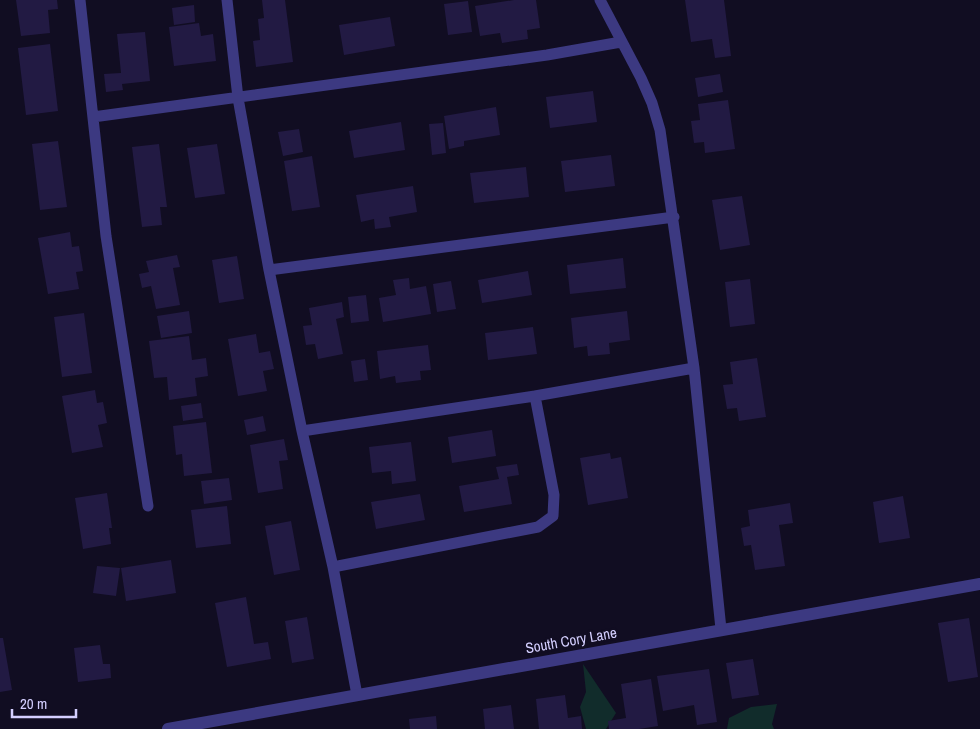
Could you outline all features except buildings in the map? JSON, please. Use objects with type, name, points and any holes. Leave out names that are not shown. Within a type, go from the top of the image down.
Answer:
[{"type":"street","name":"South Cory Lane","points":[[168,729],[980,584]]},
{"type":"lane","points":[[80,0],[106,236],[148,506]]},
{"type":"lane","points":[[227,0],[238,98],[269,270],[302,431],[333,567],[357,695]]},
{"type":"lane","points":[[600,0],[641,78],[652,103],[660,130],[674,217],[694,368],[721,629]]},
{"type":"lane","points":[[93,117],[547,55],[621,42]]},
{"type":"lane","points":[[269,270],[674,217]]},
{"type":"lane","points":[[302,431],[535,396],[694,368]]},
{"type":"lane","points":[[333,567],[538,526],[553,516],[554,495],[535,396]]},
{"type":"green space","points":[[583,664],[616,713],[606,729],[586,729],[580,707],[586,692]]},
{"type":"green space","points":[[777,704],[772,724],[774,729],[727,729],[729,718],[751,707]]}]
